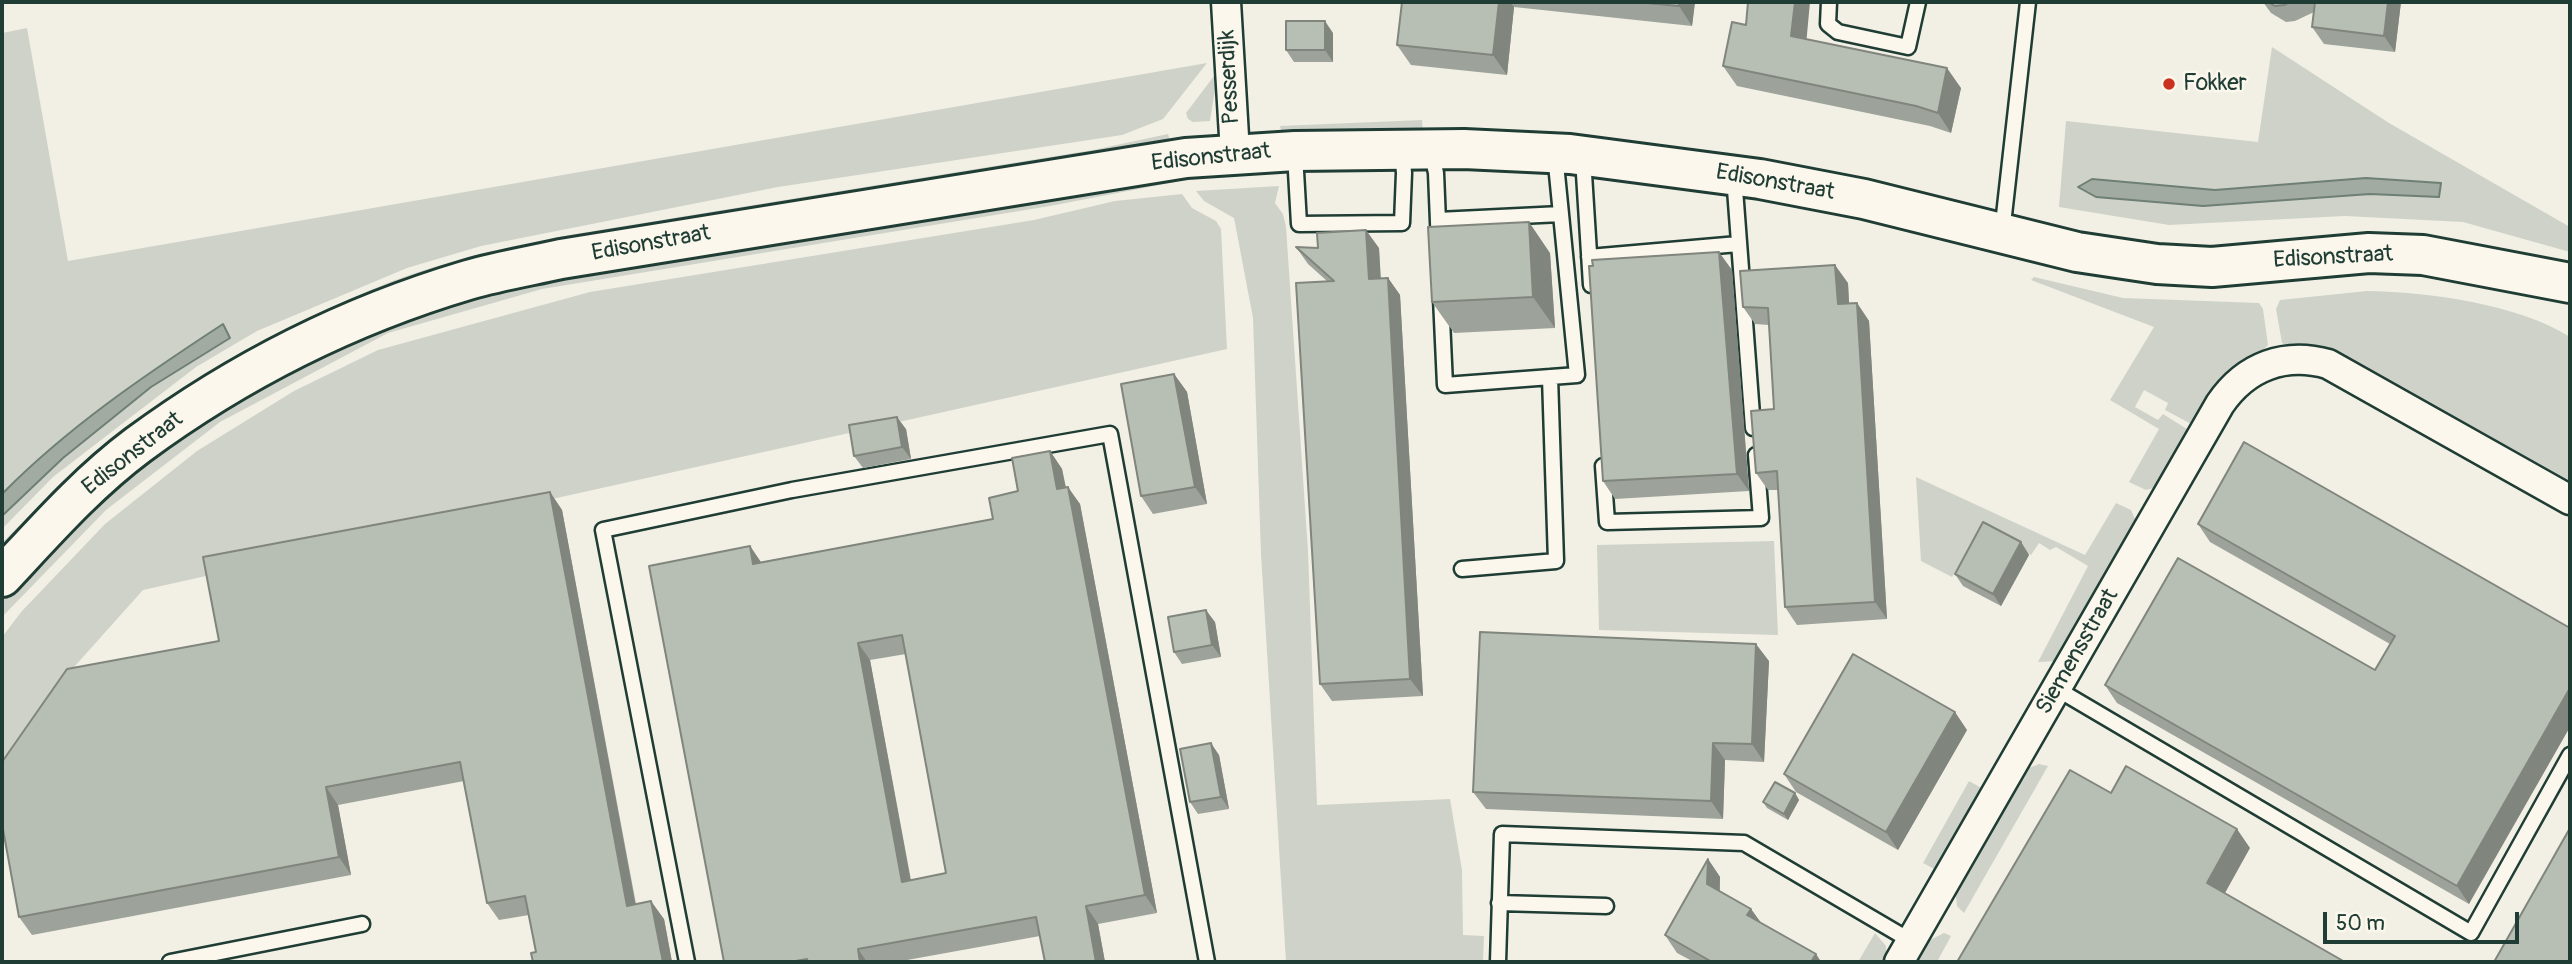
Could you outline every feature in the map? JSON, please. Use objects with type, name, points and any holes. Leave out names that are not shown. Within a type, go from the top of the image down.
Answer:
[{"type":"main road","name":"Edisonstraat","points":[[2,577],[75,499],[137,446],[203,401],[292,349],[387,308],[469,280],[561,259],[1186,158],[1295,150],[1416,149],[1569,154],[1734,175],[1864,200],[2077,252],[2157,264],[2212,267],[2369,253],[2423,255],[2570,283]]},
{"type":"main road","name":"Edisonstraat","points":[[2512,273],[2570,307]]},
{"type":"street","name":"Pesserdijk","points":[[1226,2],[1235,153]]},
{"type":"street","name":"Siemensstraat","points":[[1905,952],[2220,404],[2239,381],[2277,361],[2314,360],[2341,370],[2570,500]]},
{"type":"lane","points":[[1829,2],[1828,24],[1838,32],[1908,47],[1918,2]]},
{"type":"lane","points":[[2001,234],[2028,2]]},
{"type":"lane","points":[[1295,150],[1299,223],[1402,223],[1404,173],[1416,149],[1436,173],[1440,261]]},
{"type":"lane","points":[[1441,288],[1445,384],[1577,375],[1561,214],[1569,154]]},
{"type":"lane","points":[[1569,154],[1589,257],[1592,296]]},
{"type":"lane","points":[[1603,456],[1607,522],[1761,518],[1734,175]]},
{"type":"lane","points":[[1438,220],[1561,214]]},
{"type":"lane","points":[[1589,257],[1738,244]]},
{"type":"lane","points":[[1462,569],[1556,561],[1550,377]]},
{"type":"lane","points":[[687,962],[603,530],[792,490],[1110,434],[1207,962]]},
{"type":"lane","points":[[2057,690],[2471,933],[2570,755]]},
{"type":"lane","points":[[1498,962],[1502,834],[1744,843],[1905,952]]},
{"type":"lane","points":[[1499,903],[1606,906]]},
{"type":"lane","points":[[170,962],[362,924]]},
{"type":"shaded area","points":[[27,28],[68,261],[1207,63],[1163,119],[1122,135],[778,187],[481,246],[407,268],[257,331],[196,367],[53,477],[2,529],[2,516],[61,460],[151,387],[230,337],[223,325],[2,494],[2,33]]},
{"type":"shaded area","points":[[2272,47],[2389,123],[2570,227],[2570,252],[2463,222],[2345,216],[2169,225],[2059,207],[2066,121],[2258,142]]},
{"type":"shaded area","points":[[1214,76],[1217,77],[1210,121],[1193,122],[1188,119],[1186,113]]},
{"type":"shaded area","points":[[1422,120],[1423,133],[1282,134],[1280,126]]},
{"type":"shaded area","points":[[1168,134],[1170,141],[406,284],[2,553],[2,543],[44,502],[86,464],[174,396],[268,339],[319,313],[412,274],[492,251],[575,234],[1093,150]]},
{"type":"shaded area","points":[[2366,178],[2441,183],[2439,197],[2370,194],[2203,206],[2096,197],[2078,187],[2092,179],[2215,190]]},
{"type":"shaded area","points":[[1172,179],[1175,182],[1050,206],[542,289],[388,333],[220,422],[106,510],[2,617],[2,598],[70,523],[175,437],[311,357],[403,318],[537,276]]},
{"type":"shaded area","points":[[1279,186],[1275,203],[1283,214],[1286,227],[1308,551],[1317,805],[1450,799],[1462,870],[1463,935],[1484,936],[1483,962],[1286,962],[1261,554],[1253,318],[1234,218],[1204,201],[1196,191]]},
{"type":"shaded area","points":[[1182,194],[1192,208],[1216,221],[1221,229],[1227,349],[143,590],[49,695],[2,766],[2,637],[22,611],[105,524],[197,451],[294,391],[378,350],[590,292],[1034,220],[1115,201]]},
{"type":"shaded area","points":[[2034,277],[2123,298],[2259,303],[2263,309],[2268,345],[2193,425],[2165,410],[2168,403],[2144,390],[2135,407],[2158,420],[2163,414],[2190,431],[2158,487],[2146,490],[2129,482],[2159,429],[2110,400],[2154,327],[2031,280]]},
{"type":"shaded area","points":[[2367,291],[2445,297],[2499,308],[2525,316],[2570,337],[2570,486],[2351,360],[2319,349],[2282,343],[2276,309],[2280,300]]},
{"type":"shaded area","points":[[223,324],[230,338],[151,387],[63,458],[2,516],[2,494],[53,446],[136,383]]},
{"type":"shaded area","points":[[1916,477],[2085,555],[2116,503],[2131,510],[2137,523],[2057,661],[2038,662],[2088,566],[2056,547],[2050,550],[2039,543],[2031,555],[1992,534],[1979,533],[1952,577],[1921,561]]},
{"type":"shaded area","points":[[1774,541],[1778,635],[1599,630],[1597,545]]},
{"type":"shaded area","points":[[2039,764],[2048,766],[1964,913],[1957,906],[1956,896],[2029,768]]},
{"type":"shaded area","points":[[1969,781],[1985,790],[1938,871],[1923,863]]},
{"type":"shaded area","points":[[1875,933],[1886,946],[1886,962],[1858,962]]},
{"type":"shaded area","points":[[1944,933],[1951,936],[1937,962],[1917,962],[1930,940]]},
{"type":"building","points":[[1402,2],[1499,2],[1493,55],[1397,45]]},
{"type":"building","points":[[1636,2],[1679,2],[1679,6]]},
{"type":"building","points":[[1748,2],[1795,2],[1791,36],[1947,68],[1938,113],[1916,106],[1723,66],[1732,22],[1746,25]]},
{"type":"building","points":[[2268,2],[2290,2],[2275,6]]},
{"type":"building","points":[[2315,2],[2388,2],[2384,36],[2312,27]]},
{"type":"building","points":[[1286,21],[1325,21],[1325,50],[1286,50]]},
{"type":"building","points":[[1529,222],[1533,297],[1432,302],[1428,227]]},
{"type":"building","points":[[1366,230],[1369,279],[1388,278],[1410,679],[1320,684],[1296,283],[1334,281],[1296,247],[1318,248],[1317,233]]},
{"type":"building","points":[[1719,252],[1737,474],[1603,481],[1589,266],[1593,266],[1592,260]]},
{"type":"building","points":[[1835,265],[1838,304],[1857,303],[1875,602],[1785,607],[1777,471],[1756,473],[1751,411],[1774,409],[1768,308],[1743,307],[1740,271]]},
{"type":"building","points":[[1174,374],[1195,487],[1141,496],[1121,384]]},
{"type":"building","points":[[897,417],[902,447],[854,456],[849,425]]},
{"type":"building","points":[[2244,442],[2570,628],[2570,688],[2457,886],[2105,685],[2178,558],[2375,670],[2395,636],[2198,524]]},
{"type":"building","points":[[1050,451],[1057,489],[1068,487],[1145,895],[1086,906],[1096,962],[1045,962],[1036,917],[858,949],[860,962],[808,962],[807,959],[790,962],[724,962],[649,566],[750,546],[753,564],[993,519],[989,498],[1018,491],[1012,458]],"holes":[[[902,635],[946,873],[902,882],[858,643]]]},
{"type":"building","points":[[550,492],[627,906],[651,901],[663,962],[533,962],[531,953],[536,952],[525,896],[487,903],[460,762],[326,787],[339,857],[19,917],[2,824],[2,762],[67,669],[219,641],[203,557]]},
{"type":"building","points":[[1983,522],[2021,542],[1993,594],[1955,574]]},
{"type":"building","points":[[1206,610],[1212,645],[1174,652],[1168,617]]},
{"type":"building","points":[[1480,632],[1756,644],[1752,744],[1713,743],[1711,801],[1473,792]]},
{"type":"building","points":[[1853,654],[1955,712],[1886,832],[1784,774]]},
{"type":"building","points":[[1211,743],[1221,797],[1190,802],[1180,749]]},
{"type":"building","points":[[2126,766],[2237,829],[2207,883],[2345,962],[1957,962],[2070,770],[2111,793]]},
{"type":"building","points":[[1775,782],[1795,793],[1784,814],[1763,802]]},
{"type":"building","points":[[2570,828],[2570,962],[2494,962]]},
{"type":"building","points":[[1708,859],[1707,884],[1751,909],[1747,915],[1816,954],[1811,962],[1712,962],[1665,935]]},
{"type":"place","name":"Fokker","points":[[2169,84]]}]
